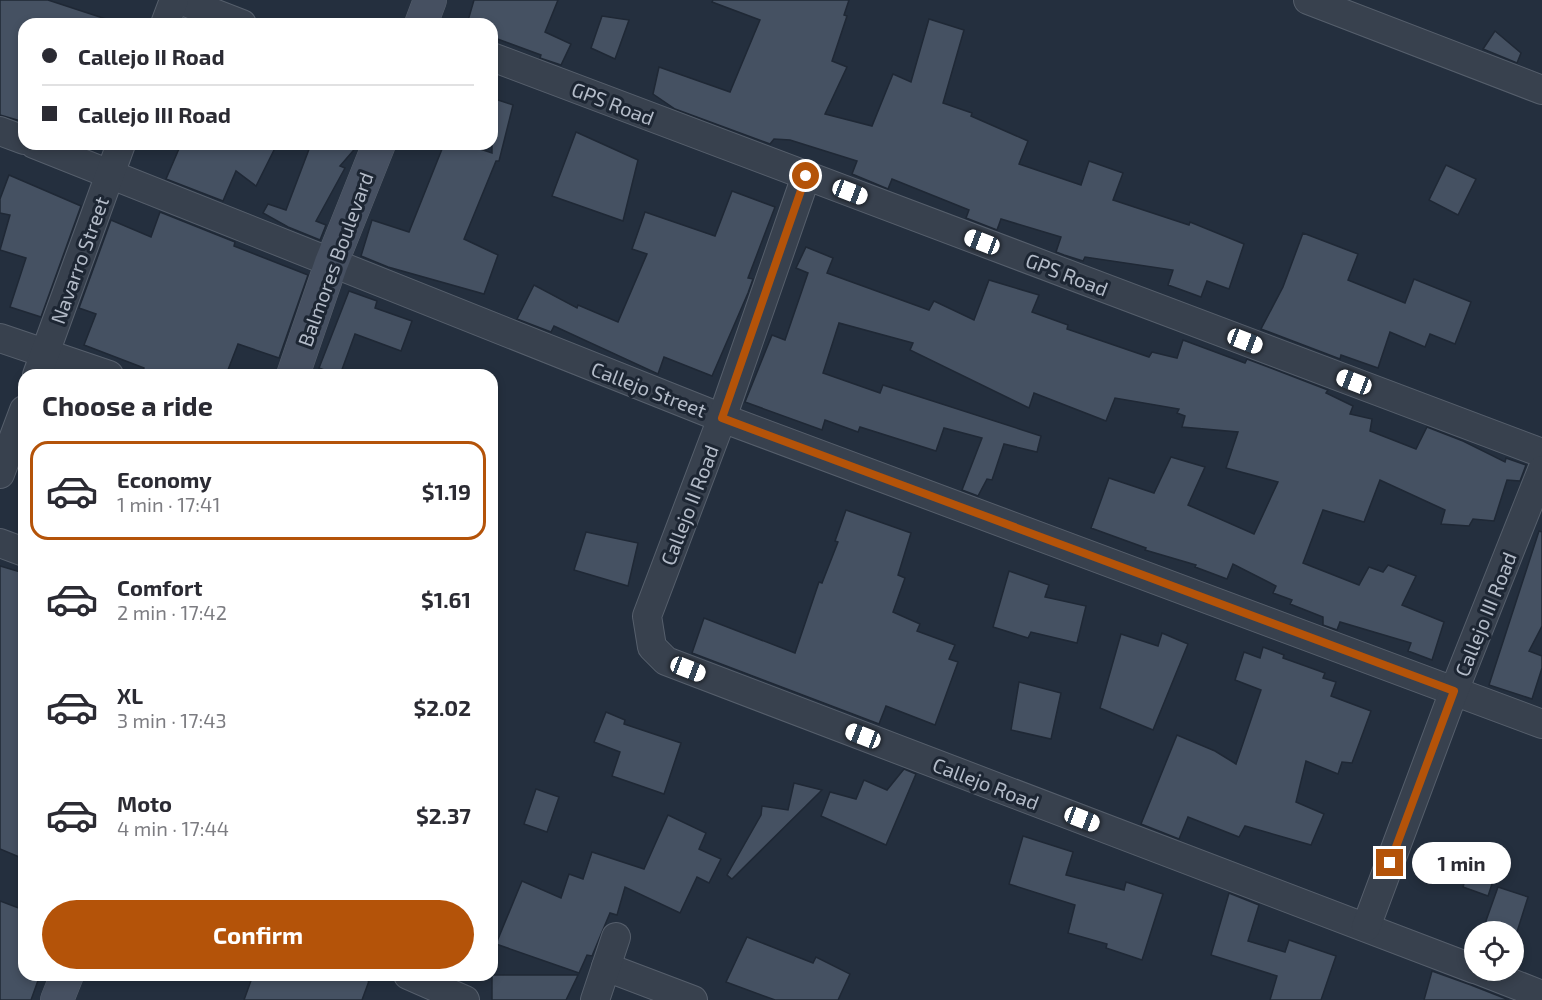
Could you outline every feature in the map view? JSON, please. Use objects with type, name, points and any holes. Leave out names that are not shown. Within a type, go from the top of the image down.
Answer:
[{"type":"main road","points":[[423,18],[430,0]]},
{"type":"main road","name":"Balmores Boulevard","points":[[295,369],[332,264],[377,150]]},
{"type":"main road","points":[[57,1000],[65,981]]},
{"type":"street","points":[[167,18],[174,0]]},
{"type":"street","points":[[180,0],[226,18]]},
{"type":"street","points":[[1308,0],[1542,90]]},
{"type":"street","name":"GPS Road","points":[[498,59],[1542,453]]},
{"type":"street","points":[[0,130],[18,138]]},
{"type":"street","name":"Callejo Street","points":[[49,150],[722,418],[1542,724]]},
{"type":"street","name":"Navarro Street","points":[[41,364],[119,150]]},
{"type":"street","name":"Callejo II Road","points":[[666,661],[651,647],[647,616],[722,418],[806,176]]},
{"type":"street","points":[[0,338],[41,364],[72,369]]},
{"type":"street","points":[[0,474],[18,426]]},
{"type":"street","name":"Callejo III Road","points":[[1366,927],[1454,691],[1542,470]]},
{"type":"street","points":[[0,543],[18,550]]},
{"type":"street","name":"Callejo Road","points":[[666,661],[1464,965]]},
{"type":"street","points":[[594,1000],[616,937]]},
{"type":"street","points":[[606,967],[693,1000]]},
{"type":"street","points":[[422,981],[465,1000]]},
{"type":"street","name":"Callejo Road","points":[[1505,981],[1542,995]]},
{"type":"building","points":[[0,0],[48,0],[103,18],[18,18],[18,120],[0,115]]},
{"type":"building","points":[[474,0],[558,0],[545,32],[571,44],[561,65],[498,39],[498,18],[469,18]]},
{"type":"building","points":[[713,0],[849,0],[844,15],[847,16],[832,61],[847,67],[825,114],[872,126],[893,74],[911,82],[929,19],[964,30],[943,103],[972,113],[971,116],[1028,141],[1019,164],[1081,185],[1089,161],[1123,173],[1113,200],[1189,225],[1190,222],[1244,244],[1229,289],[1207,281],[1201,297],[1168,285],[1173,270],[1085,257],[1083,261],[1064,255],[1056,252],[1061,237],[1001,219],[997,230],[966,218],[969,210],[892,179],[888,189],[852,174],[857,161],[790,140],[774,139],[770,144],[675,109],[653,94],[659,67],[730,92],[760,20],[712,2]]},
{"type":"building","points":[[602,16],[629,20],[615,59],[591,48]]},
{"type":"building","points":[[1495,31],[1521,53],[1517,63],[1483,49]]},
{"type":"building","points":[[498,100],[513,105],[499,161],[496,161],[464,239],[498,255],[484,294],[388,267],[361,256],[372,220],[409,232],[442,150],[483,150],[492,153],[492,150],[498,150]]},
{"type":"building","points":[[576,132],[638,160],[623,221],[552,196]]},
{"type":"building","points":[[178,150],[274,150],[256,186],[236,171],[223,201],[166,179]]},
{"type":"building","points":[[309,150],[354,150],[340,166],[345,168],[316,221],[326,225],[320,240],[288,227],[263,213],[268,204],[286,210]]},
{"type":"building","points":[[1446,165],[1476,179],[1458,215],[1429,200]]},
{"type":"building","points":[[9,175],[81,206],[41,317],[10,307],[26,258],[0,250],[10,215],[0,213],[0,199]]},
{"type":"building","points":[[732,191],[775,207],[748,278],[753,279],[748,293],[712,376],[664,357],[658,374],[554,326],[551,332],[517,319],[534,285],[577,308],[578,305],[618,322],[647,254],[632,249],[645,212],[715,236]]},
{"type":"building","points":[[160,212],[235,242],[234,246],[308,275],[279,358],[238,344],[228,369],[144,369],[84,345],[96,314],[79,308],[111,220],[151,237]]},
{"type":"building","points":[[1303,233],[1358,254],[1348,280],[1405,303],[1414,279],[1471,302],[1455,344],[1430,334],[1425,347],[1390,332],[1378,368],[1341,355],[1340,359],[1261,329],[1283,287]]},
{"type":"building","points":[[806,247],[833,258],[827,273],[929,310],[934,301],[974,320],[989,280],[1039,295],[1032,312],[1068,325],[1067,329],[1149,357],[1152,352],[1177,358],[1183,340],[1245,363],[1247,359],[1328,390],[1326,393],[1353,406],[1350,414],[1372,419],[1370,431],[1416,449],[1427,427],[1463,441],[1505,462],[1506,458],[1526,465],[1520,481],[1507,480],[1494,521],[1473,519],[1469,526],[1441,524],[1445,510],[1380,480],[1364,522],[1323,510],[1303,563],[1359,585],[1369,567],[1383,572],[1388,565],[1416,576],[1402,605],[1444,622],[1432,660],[1408,651],[1411,643],[1340,622],[1337,630],[1323,625],[1323,617],[1290,604],[1292,600],[1273,593],[1276,586],[1233,564],[1227,579],[1195,567],[1196,565],[1145,550],[1146,548],[1091,528],[1109,478],[1154,493],[1171,457],[1205,467],[1188,505],[1254,534],[1278,482],[1226,468],[1238,432],[1182,427],[1185,416],[1177,413],[1179,409],[1115,398],[1106,421],[1034,393],[1029,408],[910,350],[913,343],[839,323],[823,373],[880,393],[883,385],[1041,436],[1037,452],[1004,444],[992,480],[987,479],[978,496],[962,490],[982,438],[944,428],[936,451],[860,427],[858,432],[825,420],[822,430],[745,402],[772,335],[785,340],[808,273],[796,268]]},
{"type":"building","points":[[349,291],[377,301],[375,308],[412,321],[401,351],[355,334],[342,369],[319,368]]},
{"type":"building","points":[[846,510],[911,533],[898,575],[905,578],[893,612],[920,624],[917,631],[955,645],[949,659],[958,662],[935,725],[886,706],[879,724],[692,653],[704,618],[795,653],[819,582],[822,583],[838,542],[835,541]]},
{"type":"building","points":[[1539,531],[1542,532],[1542,626],[1529,651],[1542,656],[1542,668],[1532,699],[1489,685]]},
{"type":"building","points":[[586,532],[638,543],[628,586],[574,570]]},
{"type":"building","points":[[0,566],[18,571],[18,856],[0,849]]},
{"type":"building","points":[[1009,571],[1049,585],[1045,597],[1086,606],[1077,643],[1031,632],[1028,638],[993,627]]},
{"type":"building","points":[[1162,633],[1188,644],[1153,730],[1100,708],[1121,634],[1158,646]]},
{"type":"building","points":[[1263,647],[1284,655],[1283,658],[1325,673],[1323,678],[1336,682],[1331,696],[1371,711],[1352,763],[1342,762],[1338,774],[1306,761],[1296,802],[1324,814],[1311,845],[1245,826],[1239,837],[1188,817],[1179,839],[1141,824],[1177,735],[1215,751],[1236,764],[1261,690],[1235,680],[1244,652],[1260,658]]},
{"type":"building","points":[[1019,682],[1061,693],[1051,739],[1011,730]]},
{"type":"building","points":[[606,712],[625,720],[624,724],[681,743],[664,794],[612,776],[620,752],[594,742]]},
{"type":"building","points":[[904,769],[916,774],[886,845],[821,816],[830,792],[856,799],[864,780],[887,790]]},
{"type":"building","points":[[794,783],[822,790],[732,879],[727,875],[761,815],[762,806],[788,810]]},
{"type":"building","points":[[536,789],[559,797],[547,832],[524,824]]},
{"type":"building","points":[[668,815],[706,833],[699,849],[721,859],[709,883],[697,877],[680,913],[625,887],[617,915],[610,913],[592,956],[587,955],[579,973],[498,945],[498,939],[522,881],[561,898],[569,874],[583,879],[592,852],[644,869]]},
{"type":"building","points":[[1023,836],[1073,852],[1066,875],[1124,890],[1126,882],[1163,894],[1142,960],[1106,948],[1107,944],[1068,933],[1075,905],[1009,884]]},
{"type":"building","points":[[1470,862],[1496,872],[1488,896],[1463,887]]},
{"type":"building","points":[[1498,887],[1528,897],[1520,921],[1486,921]]},
{"type":"building","points":[[1229,893],[1259,905],[1248,941],[1285,952],[1289,940],[1336,956],[1321,1000],[1270,1000],[1277,976],[1211,955]]},
{"type":"building","points":[[0,901],[18,908],[18,981],[38,981],[31,1000],[0,1000]]},
{"type":"building","points":[[747,937],[813,963],[816,957],[850,974],[838,1000],[775,1000],[726,982]]},
{"type":"building","points":[[1432,971],[1471,985],[1509,1000],[1424,1000]]},
{"type":"building","points":[[498,975],[578,975],[566,1000],[492,1000],[492,981],[498,981]]},
{"type":"building","points":[[251,981],[369,981],[362,1000],[244,1000]]},
{"type":"route","points":[[806,176],[722,418],[1454,691],[1390,863]]}]
